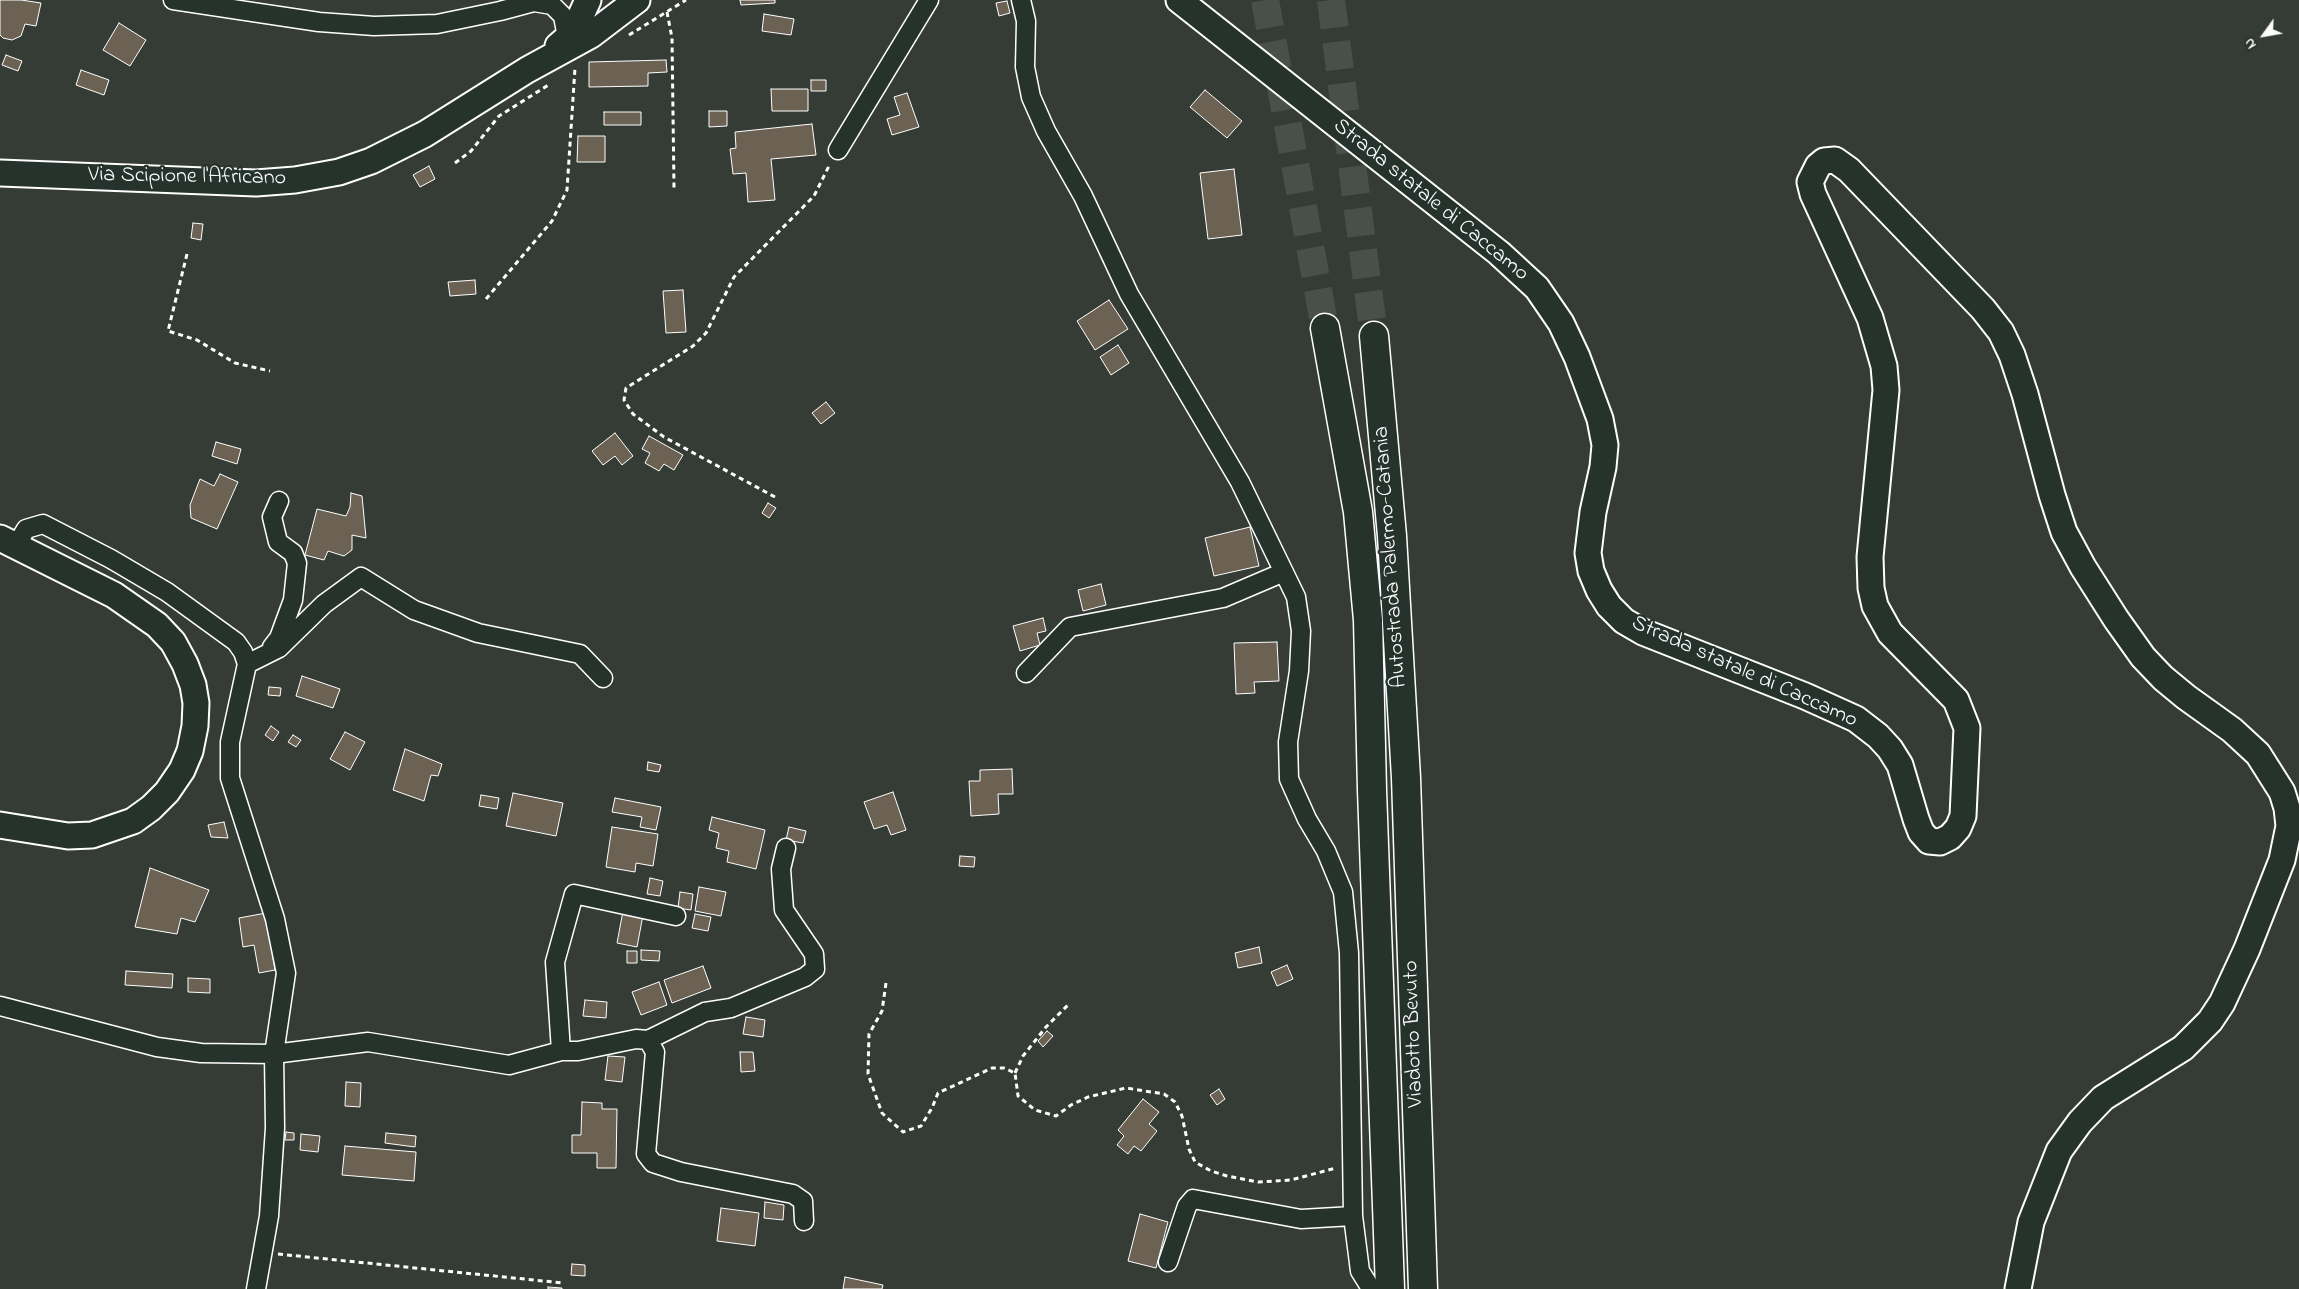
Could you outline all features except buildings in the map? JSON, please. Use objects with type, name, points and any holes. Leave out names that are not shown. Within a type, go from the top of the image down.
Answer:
[{"type":"highway","name":"Autostrada Palermo-Catania","points":[[1325,328],[1358,512],[1368,620],[1372,790]]},
{"type":"highway","name":"Autostrada Palermo-Catania","points":[[1374,336],[1391,527],[1406,778]]},
{"type":"highway","name":"Viadotto Bevuto","points":[[1406,778],[1423,1289]]},
{"type":"highway","name":"Viadotto Bevuto","points":[[1372,790],[1390,1289]]},
{"type":"main road","points":[[527,70],[572,33],[588,0]]},
{"type":"main road","points":[[590,35],[606,10],[608,0]]},
{"type":"main road","points":[[527,70],[590,35],[637,0]]},
{"type":"main road","name":"Strada statale di Caccamo","points":[[1179,0],[1499,253],[1536,288],[1561,323],[1577,357],[1600,419],[1605,445],[1588,553],[1599,590],[1609,606],[1624,621],[1643,632],[1814,700],[1856,719],[1878,736],[1890,749],[1900,765],[1916,819],[1921,832],[1929,841],[1940,842],[1950,837],[1958,828],[1963,816],[1968,728],[1956,700],[1890,634],[1875,606],[1871,588],[1870,557],[1886,390],[1884,366],[1870,318],[1813,194],[1810,182],[1818,166],[1824,161],[1835,160],[1849,170],[1983,309],[2001,332],[2012,355],[2025,394],[2064,532],[2083,567],[2116,619],[2156,671],[2186,697],[2232,730],[2258,754],[2282,792],[2287,808],[2289,826],[2282,860],[2247,949],[2222,1003],[2210,1021],[2182,1048],[2103,1098],[2080,1122],[2059,1151],[2031,1222],[2018,1289]]},
{"type":"main road","name":"Via Scipione l'Africano","points":[[0,173],[256,183],[295,180],[339,172],[370,162],[426,134],[527,70]]},
{"type":"main road","points":[[0,825],[68,836],[92,835],[133,821],[152,808],[167,792],[182,770],[190,751],[195,726],[196,704],[193,685],[185,664],[173,642],[157,625],[114,596],[8,542]]},
{"type":"street","points":[[173,0],[319,22],[374,26],[437,24],[500,12],[538,1],[552,6],[563,16],[566,32],[558,46]]},
{"type":"street","points":[[838,150],[929,0]]},
{"type":"street","points":[[1021,0],[1026,21],[1025,67],[1029,90],[1046,131],[1083,196],[1129,294],[1240,482],[1296,597],[1302,631],[1299,672],[1288,742],[1289,779],[1307,819],[1326,851],[1343,892],[1349,953],[1353,1216],[1360,1271],[1370,1287],[1378,1289]]},
{"type":"street","points":[[269,652],[279,638],[293,600],[297,563],[293,553],[278,542],[272,518],[279,500]]},
{"type":"street","points":[[8,542],[26,529],[43,524],[112,559],[167,592],[236,642],[243,652],[246,664],[230,742],[230,778],[275,919],[286,973],[274,1054],[274,1138],[269,1216],[256,1289]]},
{"type":"street","points":[[1026,673],[1070,626],[1223,598],[1284,572]]},
{"type":"street","points":[[246,664],[280,648],[324,604],[361,577],[414,610],[469,630],[580,654],[603,678]]},
{"type":"street","points":[[0,1006],[157,1047],[201,1053],[274,1054],[368,1042],[509,1065],[561,1051],[578,1051],[636,1039],[648,1040],[705,1012],[731,1008],[805,977],[815,969],[814,954],[784,910],[781,869],[786,848]]},
{"type":"street","points":[[561,1051],[555,962],[574,894],[676,916]]},
{"type":"street","points":[[648,1040],[655,1052],[646,1154],[653,1163],[681,1172],[793,1194],[803,1201],[804,1221]]},
{"type":"street","points":[[1168,1262],[1187,1206],[1193,1199],[1300,1219],[1353,1216]]},
{"type":"path","points":[[626,37],[686,0]]},
{"type":"path","points":[[667,12],[672,38],[674,188]]},
{"type":"path","points":[[566,74],[581,64]]},
{"type":"path","points":[[486,299],[552,221],[567,190],[574,69]]},
{"type":"path","points":[[456,163],[472,151],[499,116],[557,79]]},
{"type":"path","points":[[775,497],[664,437],[633,414],[624,400],[626,388],[693,346],[706,333],[734,277],[814,196],[838,150]]},
{"type":"path","points":[[187,254],[168,331],[197,340],[235,363],[270,371]]},
{"type":"path","points":[[886,983],[882,1011],[869,1034],[868,1074],[882,1113],[903,1132],[921,1126],[932,1108],[938,1092],[992,1068],[1004,1068],[1015,1073]]},
{"type":"path","points":[[1068,1005],[1046,1027],[1029,1049],[1015,1073],[1018,1096],[1035,1110],[1056,1116],[1071,1105],[1088,1097],[1126,1088],[1164,1094],[1175,1102],[1182,1116],[1189,1149],[1196,1162],[1211,1171],[1258,1182],[1292,1180],[1352,1162]]},
{"type":"path","points":[[263,1251],[277,1254],[564,1283]]},
{"type":"tunnel","points":[[1265,0],[1325,328]]},
{"type":"tunnel","points":[[1331,0],[1374,336]]}]
